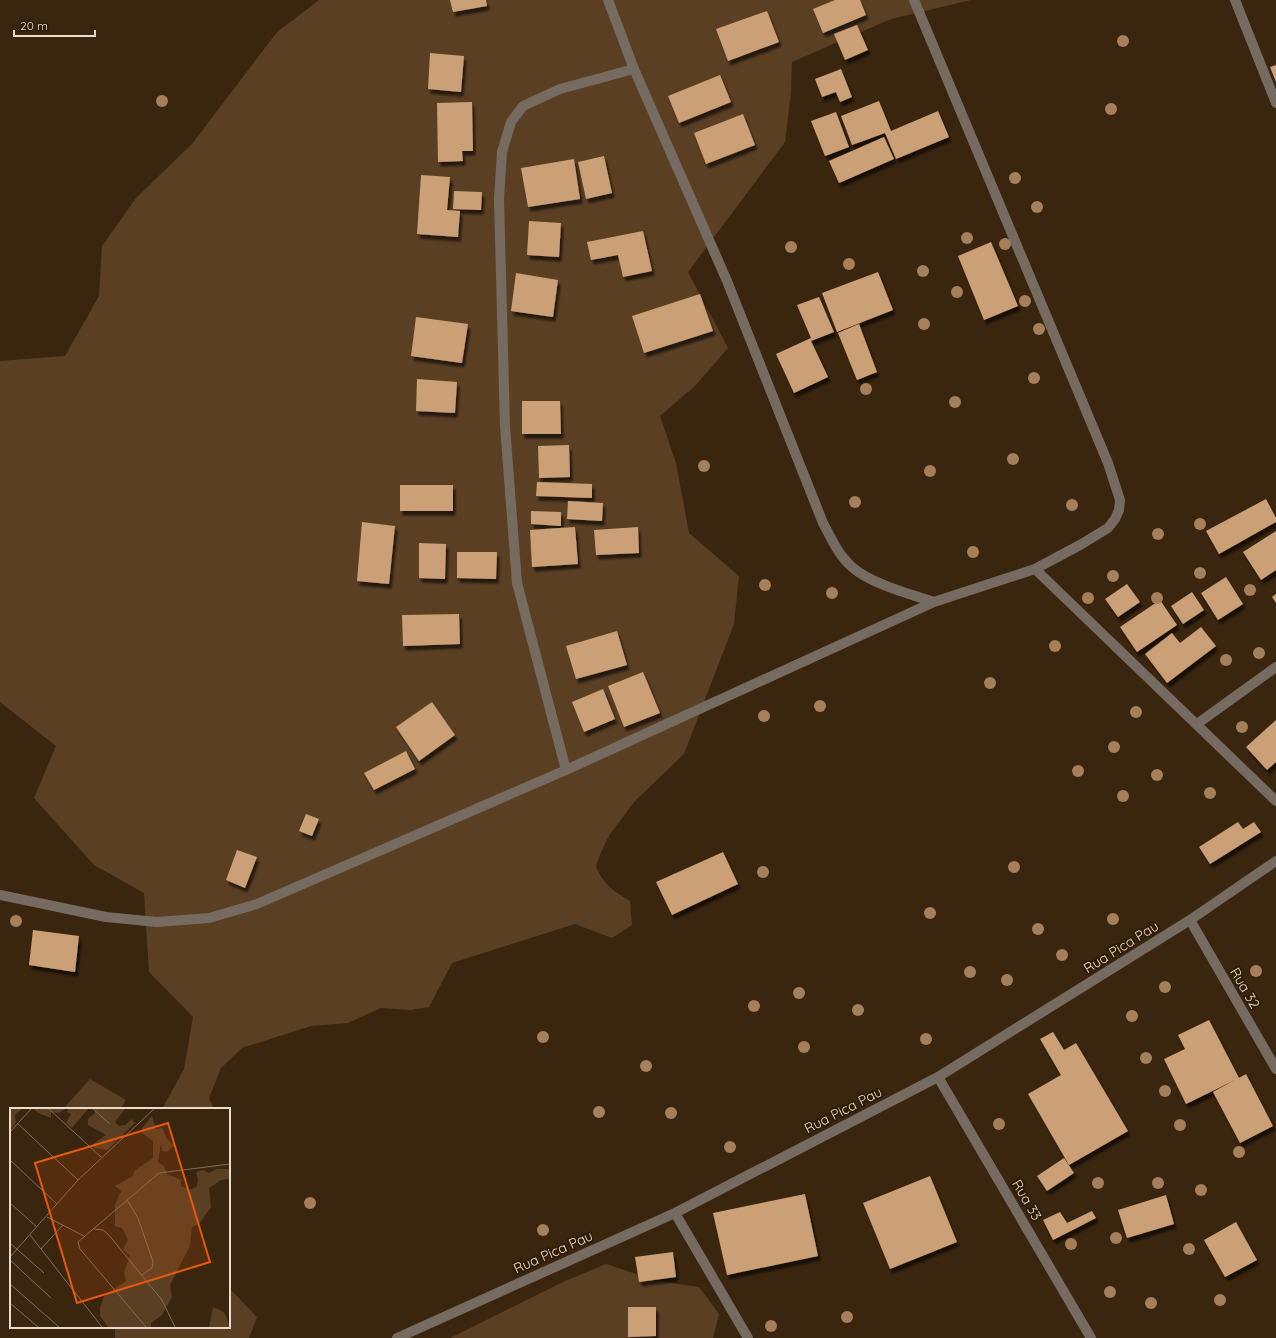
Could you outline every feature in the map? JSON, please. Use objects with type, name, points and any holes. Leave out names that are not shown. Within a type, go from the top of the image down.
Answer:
[{"type":"street","points":[[608,0],[634,69],[728,281],[814,502],[838,551],[852,567],[872,580],[934,602]]},
{"type":"street","points":[[0,895],[106,917],[157,922],[209,918],[256,904],[566,770],[934,602],[1035,569],[1108,528],[1115,519],[1119,510],[1120,500],[1108,463],[914,0]]},
{"type":"street","points":[[1235,0],[1276,103]]},
{"type":"street","points":[[566,770],[516,583],[505,426],[500,199],[502,152],[511,122],[524,106],[560,89],[634,69]]},
{"type":"street","points":[[1035,569],[1276,801]]},
{"type":"street","points":[[1197,724],[1276,667]]},
{"type":"street","name":"Rua Pica Pau","points":[[397,1338],[675,1213],[938,1076],[1190,920],[1276,861]]},
{"type":"street","name":"Rua 32","points":[[1190,920],[1276,1069]]},
{"type":"street","name":"Rua 33","points":[[938,1076],[1091,1338]]},
{"type":"street","points":[[675,1213],[748,1338]]},
{"type":"shaded area","points":[[319,0],[971,0],[891,19],[792,62],[791,93],[785,142],[688,272],[728,348],[696,385],[660,416],[676,463],[689,533],[739,576],[734,624],[684,754],[635,801],[610,834],[596,866],[606,883],[614,891],[630,901],[632,925],[612,938],[575,924],[452,963],[429,1007],[411,1010],[381,1008],[348,1023],[311,1026],[242,1048],[221,1068],[209,1098],[214,1108],[163,1108],[184,1069],[193,1017],[149,972],[144,893],[94,865],[34,798],[56,746],[0,702],[0,361],[65,356],[99,296],[102,246],[136,198],[192,144],[277,32]]},
{"type":"shaded area","points":[[90,1079],[126,1100],[121,1108],[64,1108]]},
{"type":"shaded area","points":[[606,1264],[657,1281],[699,1287],[719,1314],[713,1338],[450,1338],[565,1281]]},
{"type":"shaded area","points":[[230,1289],[257,1317],[249,1338],[115,1338],[115,1328],[230,1328]]},
{"type":"building","points":[[450,0],[486,0],[487,6],[453,12]]},
{"type":"building","points":[[835,0],[860,0],[866,15],[823,33],[813,9]]},
{"type":"building","points":[[767,11],[779,42],[728,61],[716,29]]},
{"type":"building","points":[[857,25],[868,50],[845,60],[834,34]]},
{"type":"building","points":[[430,53],[464,56],[461,92],[428,89]]},
{"type":"building","points":[[1276,65],[1276,82],[1270,67]]},
{"type":"building","points":[[841,69],[852,97],[840,102],[836,92],[822,97],[815,79]]},
{"type":"building","points":[[720,75],[731,102],[679,123],[668,96]]},
{"type":"building","points":[[879,101],[891,131],[938,111],[949,137],[896,159],[885,133],[852,145],[841,116]]},
{"type":"building","points":[[472,102],[473,151],[462,151],[463,161],[438,162],[437,103]]},
{"type":"building","points":[[836,112],[849,147],[825,156],[811,121]]},
{"type":"building","points":[[743,114],[755,145],[706,164],[694,133]]},
{"type":"building","points":[[884,137],[894,159],[839,183],[829,161]]},
{"type":"building","points":[[604,156],[612,193],[586,199],[578,162]]},
{"type":"building","points":[[574,159],[580,199],[528,207],[521,168]]},
{"type":"building","points":[[421,175],[450,177],[447,210],[460,211],[458,237],[417,234]]},
{"type":"building","points":[[454,191],[482,192],[481,210],[453,209]]},
{"type":"building","points":[[529,221],[561,223],[559,257],[527,255]]},
{"type":"building","points":[[643,231],[652,271],[623,277],[618,255],[591,260],[587,242]]},
{"type":"building","points":[[991,242],[1018,306],[984,320],[958,256]]},
{"type":"building","points":[[878,272],[893,310],[837,332],[822,293]]},
{"type":"building","points":[[516,273],[558,280],[553,317],[511,311]]},
{"type":"building","points":[[700,294],[713,331],[644,353],[632,316]]},
{"type":"building","points":[[819,297],[834,332],[811,341],[828,377],[794,393],[776,354],[811,338],[797,305]]},
{"type":"building","points":[[416,317],[468,324],[462,363],[411,356]]},
{"type":"building","points":[[859,324],[877,372],[857,380],[838,333]]},
{"type":"building","points":[[417,379],[457,382],[455,413],[416,411]]},
{"type":"building","points":[[522,401],[560,401],[561,434],[522,434]]},
{"type":"building","points":[[569,445],[570,477],[539,478],[538,446]]},
{"type":"building","points":[[537,482],[592,484],[592,498],[536,496]]},
{"type":"building","points":[[400,485],[453,485],[453,511],[400,511]]},
{"type":"building","points":[[1266,499],[1276,518],[1276,522],[1219,554],[1206,531]]},
{"type":"building","points":[[568,501],[603,503],[602,521],[567,519]]},
{"type":"building","points":[[531,511],[561,512],[561,526],[531,524]]},
{"type":"building","points":[[362,522],[395,526],[389,584],[357,581]]},
{"type":"building","points":[[575,527],[578,564],[532,567],[530,530]]},
{"type":"building","points":[[638,527],[639,553],[596,555],[594,530]]},
{"type":"building","points":[[1276,531],[1276,570],[1261,580],[1243,552]]},
{"type":"building","points":[[419,543],[446,544],[445,579],[419,578]]},
{"type":"building","points":[[457,552],[497,552],[496,579],[457,578]]},
{"type":"building","points":[[1226,577],[1243,604],[1218,620],[1201,593]]},
{"type":"building","points":[[1127,584],[1140,602],[1118,617],[1105,599]]},
{"type":"building","points":[[1192,592],[1204,610],[1183,624],[1171,606]]},
{"type":"building","points":[[1276,594],[1276,603],[1272,597]]},
{"type":"building","points":[[1160,600],[1177,625],[1137,652],[1120,627]]},
{"type":"building","points":[[459,614],[460,644],[403,646],[402,615]]},
{"type":"building","points":[[1201,627],[1216,646],[1167,683],[1145,654],[1172,633],[1180,643]]},
{"type":"building","points":[[617,631],[627,665],[576,679],[566,646]]},
{"type":"building","points":[[643,672],[660,713],[624,727],[608,686]]},
{"type":"building","points":[[603,689],[615,719],[584,732],[572,702]]},
{"type":"building","points":[[432,702],[455,735],[419,761],[396,727]]},
{"type":"building","points":[[1276,720],[1276,762],[1267,770],[1246,747]]},
{"type":"building","points":[[406,751],[415,769],[374,790],[364,773]]},
{"type":"building","points":[[306,814],[319,819],[312,836],[299,831]]},
{"type":"building","points":[[1238,822],[1243,829],[1254,822],[1261,832],[1210,864],[1199,847]]},
{"type":"building","points":[[237,850],[257,857],[245,888],[226,880]]},
{"type":"building","points":[[723,852],[738,884],[672,915],[656,882]]},
{"type":"building","points":[[33,930],[79,936],[75,972],[29,965]]},
{"type":"building","points":[[1209,1020],[1239,1078],[1186,1104],[1164,1059],[1185,1049],[1178,1035]]},
{"type":"building","points":[[1053,1032],[1064,1050],[1076,1043],[1128,1131],[1069,1165],[1028,1094],[1061,1075],[1040,1039]]},
{"type":"building","points":[[1246,1074],[1273,1126],[1240,1143],[1213,1092]]},
{"type":"building","points":[[1064,1158],[1074,1173],[1047,1191],[1037,1176]]},
{"type":"building","points":[[930,1176],[957,1242],[890,1269],[863,1203]]},
{"type":"building","points":[[805,1194],[818,1256],[727,1275],[713,1213]]},
{"type":"building","points":[[1166,1195],[1174,1224],[1127,1238],[1118,1210]]},
{"type":"building","points":[[1092,1211],[1096,1218],[1053,1240],[1043,1220],[1060,1212],[1067,1223]]},
{"type":"building","points":[[1236,1222],[1257,1260],[1225,1277],[1204,1240]]},
{"type":"building","points":[[673,1252],[676,1277],[639,1282],[635,1257]]},
{"type":"building","points":[[628,1307],[656,1307],[656,1336],[628,1337]]}]
